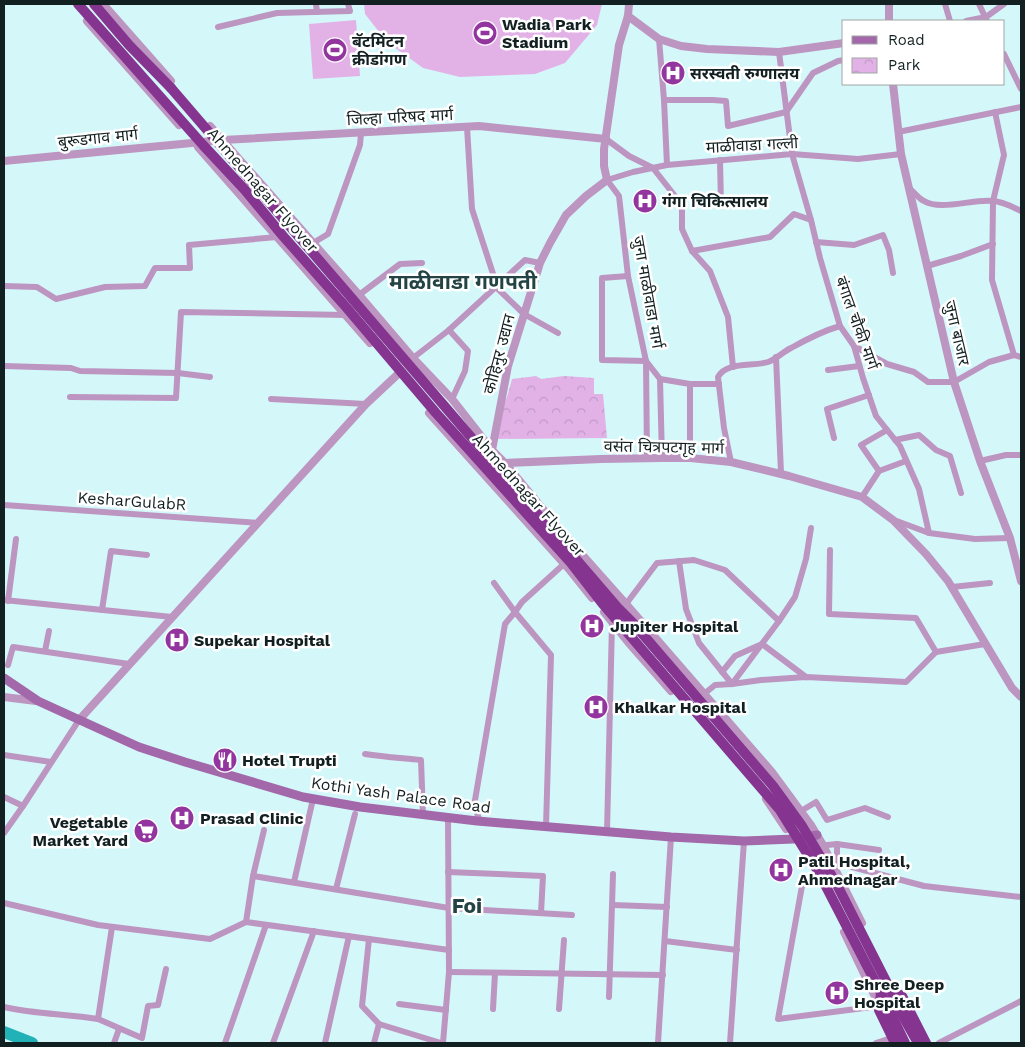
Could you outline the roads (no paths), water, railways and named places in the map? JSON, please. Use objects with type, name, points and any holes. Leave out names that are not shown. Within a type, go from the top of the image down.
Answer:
[{"type":"highway","name":"Ahmednagar Flyover","points":[[78,4],[245,190],[436,413],[571,563],[602,603],[780,810],[818,871],[886,991],[918,1043]]},
{"type":"highway","name":"Ahmednagar Flyover","points":[[94,4],[129,45],[171,88],[773,786],[819,852],[836,883],[886,991],[905,1043]]},
{"type":"highway","points":[[896,1041],[879,1010],[886,991],[902,996],[924,1043]]},
{"type":"main road","name":"Kothi Yash Palace Road","points":[[4,678],[38,701],[139,747],[203,768],[312,799],[480,822],[671,838],[744,841],[817,836]]},
{"type":"street","points":[[72,4],[475,465],[564,564],[628,642],[758,788],[817,874],[896,1041],[876,1043]]},
{"type":"street","points":[[103,4],[452,400],[561,531],[772,772],[811,825],[835,864],[924,1043]]},
{"type":"street","points":[[316,4],[316,12]]},
{"type":"street","points":[[218,27],[277,13],[350,11],[348,4]]},
{"type":"street","points":[[607,180],[604,166],[606,139],[619,46],[628,16],[629,4]]},
{"type":"street","points":[[888,4],[888,20]]},
{"type":"street","points":[[945,4],[950,20]]},
{"type":"street","points":[[979,4],[987,19],[1004,4]]},
{"type":"street","points":[[628,16],[659,39],[681,46],[707,50],[779,52],[842,43]]},
{"type":"street","points":[[659,39],[667,165]]},
{"type":"street","name":"बंगाल चौकी मार्ग","points":[[779,52],[792,154],[840,326],[854,346],[876,416],[900,446],[919,489],[929,533]]},
{"type":"street","points":[[1005,56],[1021,89]]},
{"type":"street","points":[[664,100],[726,101],[728,126],[786,112],[814,73],[842,60]]},
{"type":"street","name":"जुना बाजार","points":[[894,85],[901,154],[954,382],[980,461],[1010,538],[1021,581]]},
{"type":"street","points":[[898,132],[1021,107]]},
{"type":"street","points":[[995,112],[1004,155],[993,200],[992,280],[1014,354]]},
{"type":"street","name":"जिल्हा परिषद मार्ग","points":[[195,143],[479,126],[606,139]]},
{"type":"street","points":[[467,127],[472,210],[496,286],[524,314],[558,333]]},
{"type":"street","points":[[314,243],[328,234],[360,145],[361,133]]},
{"type":"street","points":[[606,139],[629,156],[653,168],[682,204],[682,229],[692,251],[710,271],[728,317],[733,367]]},
{"type":"street","name":"बुरूडगाव मार्ग","points":[[4,161],[195,143]]},
{"type":"street","name":"माळीवाडा गल्ली","points":[[607,180],[667,165],[720,160],[792,154],[858,159],[901,154]]},
{"type":"street","points":[[720,160],[720,205],[748,205]]},
{"type":"street","name":"कोहिनुर उद्यान","points":[[492,450],[508,366],[540,263],[566,215],[607,180]]},
{"type":"street","name":"जुना माळीवाडा मार्ग","points":[[607,180],[619,196],[628,276],[646,360],[660,379]]},
{"type":"street","points":[[909,188],[924,202],[939,206],[993,200],[1021,211]]},
{"type":"street","points":[[692,251],[770,237],[794,214],[811,220]]},
{"type":"street","points":[[816,242],[854,245],[883,235],[889,250],[893,273]]},
{"type":"street","points":[[4,286],[37,287],[56,299],[105,287],[145,286],[155,268],[190,268],[189,245],[277,237]]},
{"type":"street","points":[[927,266],[993,244]]},
{"type":"street","points":[[413,358],[449,330],[525,260],[540,263]]},
{"type":"street","points":[[359,295],[400,264],[422,263]]},
{"type":"street","points":[[628,276],[602,278],[602,360],[646,360],[647,458]]},
{"type":"street","points":[[70,397],[176,398],[181,312],[345,315]]},
{"type":"street","points":[[731,462],[724,428],[718,377],[721,372],[733,367],[767,362],[823,331],[840,326]]},
{"type":"street","points":[[449,330],[468,351],[465,371],[452,400]]},
{"type":"street","points":[[854,346],[887,364],[914,372],[928,382],[954,382],[989,362],[1014,354],[1021,357]]},
{"type":"street","points":[[776,357],[781,474]]},
{"type":"street","points":[[4,366],[178,373],[210,377]]},
{"type":"street","points":[[828,370],[859,366]]},
{"type":"street","points":[[4,833],[79,720],[366,404],[397,375]]},
{"type":"street","points":[[662,458],[660,379],[690,384],[719,384]]},
{"type":"street","points":[[690,384],[690,458]]},
{"type":"street","points":[[834,438],[828,410],[869,395]]},
{"type":"street","points":[[271,399],[366,404]]},
{"type":"street","points":[[880,471],[861,445],[887,430]]},
{"type":"street","points":[[895,440],[919,435],[936,450],[950,456],[961,493]]},
{"type":"street","points":[[475,465],[492,450]]},
{"type":"street","points":[[980,461],[1006,455],[1021,455]]},
{"type":"street","name":"वसंत चित्रपटगृह मार्ग","points":[[505,463],[690,458],[731,462],[862,497],[893,520],[948,580],[1012,688],[1021,697]]},
{"type":"street","points":[[862,497],[880,471],[906,462]]},
{"type":"street","points":[[487,478],[505,463]]},
{"type":"street","name":"KesharGulabR","points":[[4,505],[258,523]]},
{"type":"street","points":[[893,520],[929,533],[975,539],[1010,538]]},
{"type":"street","points":[[732,684],[796,597],[806,560],[811,528]]},
{"type":"street","points":[[16,540],[6,601],[172,617]]},
{"type":"street","points":[[830,550],[829,614],[916,618],[936,652]]},
{"type":"street","points":[[102,610],[111,551],[147,555]]},
{"type":"street","points":[[626,604],[657,564],[694,560],[725,570],[780,621]]},
{"type":"street","points":[[680,561],[686,609],[699,643],[732,684]]},
{"type":"street","points":[[480,822],[474,806],[505,624],[522,602],[564,564]]},
{"type":"street","points":[[494,583],[515,612],[551,655],[546,827]]},
{"type":"street","points":[[952,587],[990,583]]},
{"type":"street","points":[[607,832],[612,623]]},
{"type":"street","points":[[45,651],[49,631]]},
{"type":"street","points":[[722,672],[735,656],[762,644]]},
{"type":"street","points":[[762,644],[806,677]]},
{"type":"street","points":[[704,694],[715,686],[806,677],[906,682],[936,652],[985,644]]},
{"type":"street","points":[[8,665],[13,646],[129,664]]},
{"type":"street","points":[[4,698],[38,701]]},
{"type":"street","points":[[365,754],[388,758],[422,760],[423,815]]},
{"type":"street","points":[[4,755],[51,762]]},
{"type":"street","points":[[4,797],[23,806]]},
{"type":"street","points":[[294,882],[312,799]]},
{"type":"street","points":[[801,811],[816,802],[828,820],[865,808],[888,817]]},
{"type":"street","points":[[336,889],[355,814]]},
{"type":"street","points":[[369,939],[362,1006],[379,1024],[442,1043],[449,972],[448,818]]},
{"type":"street","points":[[246,922],[253,876],[264,830]]},
{"type":"street","points":[[658,1043],[671,838]]},
{"type":"street","points":[[730,1043],[744,841]]},
{"type":"street","points":[[800,848],[837,844],[879,850]]},
{"type":"street","points":[[835,864],[837,844]]},
{"type":"street","points":[[880,1006],[778,1019],[802,886],[817,874],[835,864],[924,886],[1021,897]]},
{"type":"street","points":[[448,872],[543,876],[540,913]]},
{"type":"street","points":[[609,997],[613,874]]},
{"type":"street","points":[[253,876],[449,908],[572,915]]},
{"type":"street","points":[[4,903],[98,925],[210,939],[246,922],[449,950]]},
{"type":"street","points":[[613,905],[667,907]]},
{"type":"street","points":[[225,1043],[266,925]]},
{"type":"street","points":[[98,1019],[112,927]]},
{"type":"street","points":[[274,1043],[314,931]]},
{"type":"street","points":[[325,1043],[350,936]]},
{"type":"street","points":[[559,1008],[564,940]]},
{"type":"street","points":[[665,941],[737,950]]},
{"type":"street","points":[[4,1007],[22,1012],[73,1015],[98,1019],[142,1038],[148,1006],[158,1004],[166,968]]},
{"type":"street","points":[[449,972],[662,975]]},
{"type":"street","points":[[493,1009],[495,973]]},
{"type":"street","points":[[939,1043],[1021,1001]]},
{"type":"street","points":[[399,1004],[446,1010]]},
{"type":"street","points":[[374,1043],[379,1024]]},
{"type":"street","points":[[114,1043],[120,1029]]},
{"type":"waterway","points":[[4,1032],[32,1043]]},
{"type":"place","name":"Wadia Park Stadium","points":[[485,33]]},
{"type":"place","name":"बॅटमिंटन क्रीडांगण","points":[[335,50]]},
{"type":"place","name":"सरस्वती रुग्णालय","points":[[673,73]]},
{"type":"place","name":"गंगा चिकित्सालय","points":[[645,201]]},
{"type":"place","name":"Jupiter Hospital","points":[[592,626]]},
{"type":"place","name":"Supekar Hospital","points":[[177,640]]},
{"type":"place","name":"Khalkar Hospital","points":[[596,707]]},
{"type":"place","name":"Hotel Trupti","points":[[225,760]]},
{"type":"place","name":"Prasad Clinic","points":[[182,818]]},
{"type":"place","name":"Vegetable Market Yard","points":[[146,831]]},
{"type":"place","name":"Patil Hospital, Ahmednagar","points":[[781,870]]},
{"type":"place","name":"Shree Deep Hospital","points":[[837,993]]},
{"type":"district","name":"माळीवाडा गणपती","points":[[463,281]]},
{"type":"district","name":"Foi","points":[[467,905]]}]
